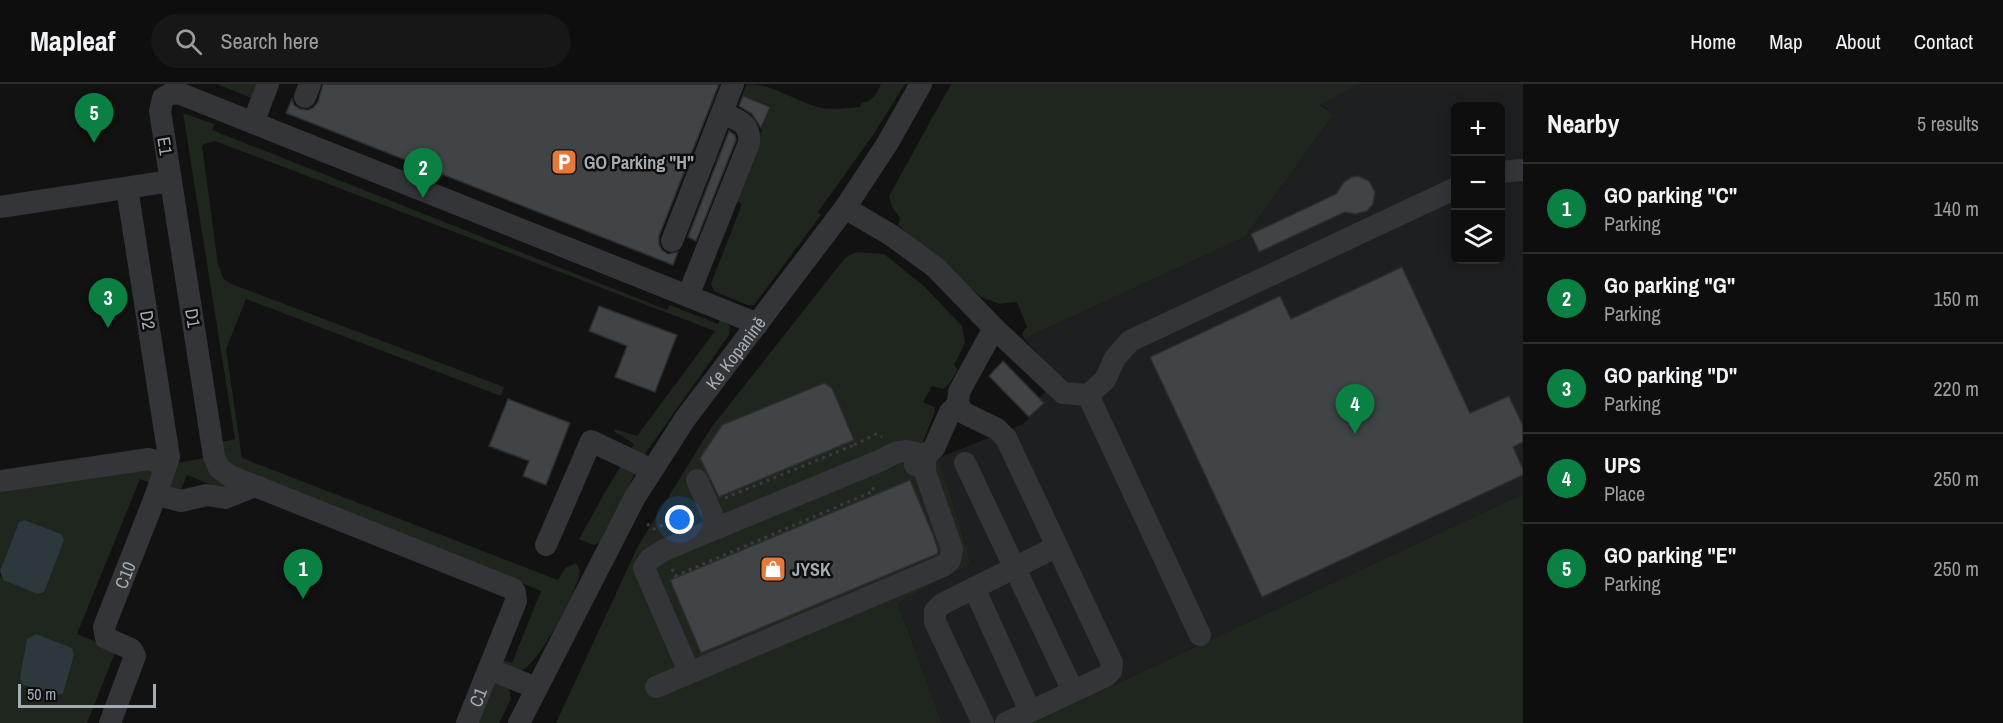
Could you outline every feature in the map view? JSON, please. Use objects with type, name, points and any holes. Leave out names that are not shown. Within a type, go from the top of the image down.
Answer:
[{"type":"street","points":[[253,123],[268,84]]},
{"type":"street","points":[[672,241],[733,84]]},
{"type":"street","name":"Ke Kopanině","points":[[519,723],[635,497],[685,418],[845,208],[887,144],[921,84]]},
{"type":"street","points":[[159,99],[176,93],[758,324]]},
{"type":"street","name":"E1","points":[[159,99],[171,181]]},
{"type":"street","points":[[688,296],[748,143],[749,130],[742,121],[722,113]]},
{"type":"street","points":[[1505,172],[1523,170]]},
{"type":"street","points":[[0,207],[171,181]]},
{"type":"street","name":"D1","points":[[171,181],[214,456],[219,468],[230,476],[259,487]]},
{"type":"street","name":"D2","points":[[127,188],[166,463]]},
{"type":"street","points":[[845,208],[891,235],[935,267],[994,328],[1063,393],[1088,395],[1105,380],[1115,358],[1130,341],[1451,190]]},
{"type":"street","points":[[994,328],[959,392],[958,404],[964,413],[997,429],[1006,438],[1112,663],[1111,671],[1106,676],[1006,723]]},
{"type":"street","points":[[1088,395],[1200,635]]},
{"type":"street","points":[[656,687],[945,565],[950,560],[952,549],[925,472],[925,456],[934,448],[950,412],[958,404]]},
{"type":"street","points":[[546,545],[591,441],[652,470]]},
{"type":"street","points":[[689,672],[644,568],[650,559],[664,550],[884,459],[896,451],[925,456]]},
{"type":"street","points":[[0,481],[149,459],[166,463]]},
{"type":"street","name":"C10","points":[[110,723],[135,660],[131,649],[105,638],[104,627],[154,500],[166,463]]},
{"type":"street","points":[[965,463],[1073,691]]},
{"type":"street","points":[[697,480],[718,528]]},
{"type":"street","points":[[154,500],[162,496],[181,501],[207,495],[225,498],[259,487]]},
{"type":"street","name":"C1","points":[[259,487],[513,589],[516,601],[467,723]]},
{"type":"street","points":[[983,723],[935,622],[935,611],[942,604],[1056,547]]},
{"type":"street","points":[[974,588],[1030,711]]},
{"type":"street","points":[[489,669],[536,688]]},
{"type":"path","points":[[716,502],[854,445]]},
{"type":"path","points":[[672,567],[675,576],[874,491],[871,483]]},
{"type":"path","points":[[647,524],[654,529],[700,509]]},
{"type":"shaded area","points":[[217,84],[260,84],[254,99]]},
{"type":"shaded area","points":[[747,84],[767,87],[812,105],[832,109],[860,107],[861,103],[874,97],[881,84],[905,84],[873,135],[818,212],[821,215],[754,305],[747,305],[714,291],[711,284],[742,204],[734,200],[771,106],[742,95]]},
{"type":"shaded area","points":[[951,84],[1358,84],[1320,105],[1334,114],[1245,237],[1024,339],[1022,333],[1027,327],[1017,302],[1000,304],[981,297],[898,225],[900,218],[892,207],[889,196]]},
{"type":"shaded area","points":[[1293,84],[1523,84],[1523,494],[1032,723],[942,723],[898,603],[971,564],[950,493],[936,459],[1023,424],[1044,403],[1039,398],[1061,378],[1024,339],[1245,237],[1334,114]]},
{"type":"shaded area","points":[[183,113],[214,124],[212,130],[667,310],[670,305],[718,324],[721,319],[730,326],[729,335],[647,451],[599,543],[593,545],[579,539],[634,444],[614,431],[615,429],[637,436],[715,331],[215,141],[202,146],[218,264],[223,278],[229,283],[504,387],[501,396],[246,299],[226,349],[242,458],[558,580],[565,568],[576,563],[580,570],[578,580],[557,625],[537,655],[521,671],[501,663],[502,660],[512,663],[541,591],[233,468],[222,454],[221,442],[235,439]]},
{"type":"shaded area","points":[[856,252],[884,254],[925,287],[962,326],[965,343],[954,365],[958,370],[943,389],[932,386],[923,402],[934,407],[935,411],[923,442],[934,451],[950,493],[971,564],[898,603],[942,723],[556,723],[638,546],[711,428],[845,258]]},
{"type":"shaded area","points":[[204,458],[225,486],[222,489],[187,475],[179,494],[167,490],[177,463]]},
{"type":"shaded area","points":[[152,467],[151,483],[140,479],[77,634],[116,650],[87,723],[0,723],[0,575],[3,580],[19,522],[0,571],[0,492]]},
{"type":"shaded area","points":[[1523,494],[1523,723],[1032,723]]},
{"type":"shaded area","points":[[24,520],[61,534],[64,540],[44,592],[38,594],[3,580],[0,571],[19,522]]},
{"type":"shaded area","points":[[36,634],[72,648],[74,655],[63,693],[58,695],[23,685],[20,678],[27,639]]},
{"type":"shaded area","points":[[494,682],[509,687],[511,699],[499,723],[476,723]]},
{"type":"building","name":"GO Parking \"H\"","points":[[323,84],[719,84],[659,236],[662,250],[668,254],[678,252],[673,265],[286,113],[292,99],[294,105],[300,109],[313,108],[318,102]]},
{"type":"building","points":[[743,96],[770,107],[761,128],[752,114],[739,106]]},
{"type":"building","points":[[729,131],[735,135],[736,140],[696,241],[688,237]]},
{"type":"building","points":[[1358,176],[1369,181],[1375,192],[1373,204],[1367,211],[1355,214],[1345,212],[1259,252],[1251,234],[1336,194],[1344,182]]},
{"type":"building","points":[[1402,267],[1470,413],[1509,396],[1523,426],[1523,442],[1513,447],[1523,469],[1523,475],[1262,597],[1150,357],[1280,296],[1291,319]]},
{"type":"building","points":[[599,306],[677,335],[655,392],[615,377],[627,346],[589,331]]},
{"type":"building","points":[[1003,361],[1044,403],[1029,417],[989,376]]},
{"type":"building","points":[[824,383],[832,388],[854,440],[719,497],[700,458],[722,425]]},
{"type":"building","points":[[508,399],[570,423],[546,485],[523,476],[529,461],[489,446]]},
{"type":"building","points":[[910,480],[934,537],[937,554],[701,653],[670,580]]},
{"type":"place","name":"GO parking \"E\"","points":[[94,143]]},
{"type":"place","name":"GO Parking \"H\"","points":[[564,162]]},
{"type":"place","name":"Go parking \"G\"","points":[[423,198]]},
{"type":"place","name":"GO parking \"D\"","points":[[108,328]]},
{"type":"place","name":"UPS","points":[[1355,434]]},
{"type":"place","name":"JYSK","points":[[773,569]]},
{"type":"place","name":"GO parking \"C\"","points":[[303,599]]}]
